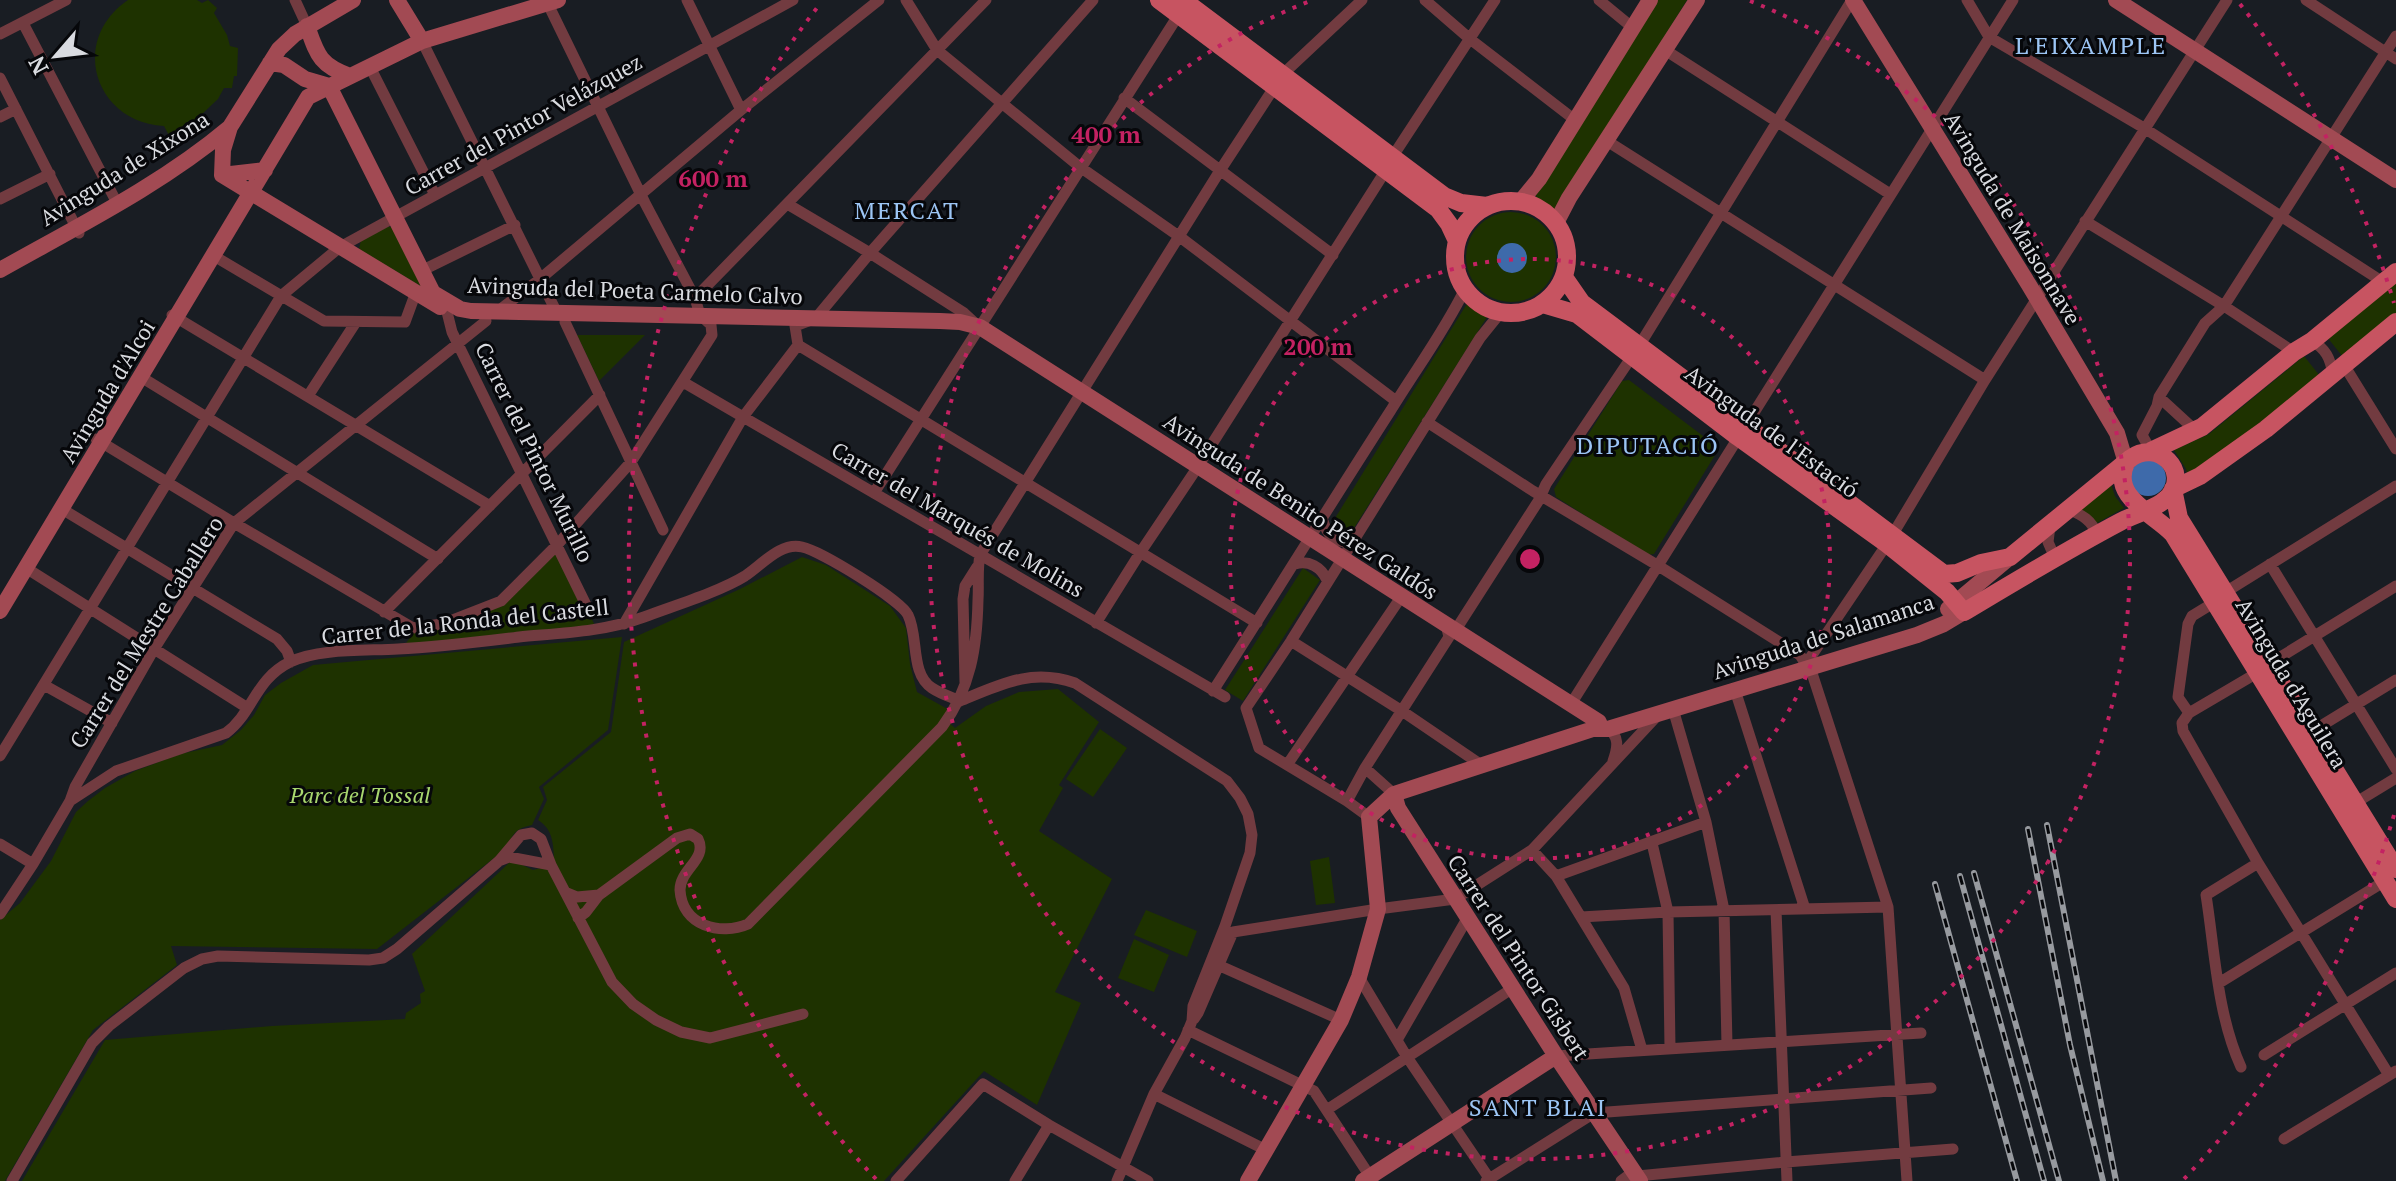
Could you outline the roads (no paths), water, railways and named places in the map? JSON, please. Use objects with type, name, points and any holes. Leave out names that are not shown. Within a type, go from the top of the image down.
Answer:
[{"type":"main road","points":[[265,170],[227,169],[223,150],[230,127],[287,41],[353,0]]},
{"type":"main road","points":[[397,0],[422,41]]},
{"type":"main road","points":[[1159,0],[1185,5],[1390,163],[1444,196],[1461,203],[1487,206]]},
{"type":"main road","points":[[1521,201],[1539,179],[1650,0]]},
{"type":"main road","points":[[1556,223],[1697,0]]},
{"type":"main road","name":"Avinguda de Maisonnave","points":[[1853,0],[2117,433],[2126,463]]},
{"type":"main road","points":[[2116,0],[2396,180]]},
{"type":"main road","points":[[305,79],[308,97],[422,41],[550,1]]},
{"type":"main road","points":[[307,26],[320,58],[334,71],[350,76]]},
{"type":"main road","points":[[270,63],[284,65],[305,79],[329,86],[421,271]]},
{"type":"main road","points":[[1279,80],[1368,156],[1390,163],[1438,209],[1457,241]]},
{"type":"main road","name":"Avinguda d'Alcoi","points":[[1,609],[308,97]]},
{"type":"main road","name":"Avinguda de Xixona","points":[[0,270],[77,230],[189,158],[230,127]]},
{"type":"main road","name":"Avinguda del Poeta Carmelo Calvo","points":[[227,169],[251,193],[460,317],[561,318],[702,313],[950,321],[977,332]]},
{"type":"main road","points":[[1506,201],[1521,201],[1541,209],[1556,223],[1566,247],[1564,277],[1561,287],[1543,304],[1525,312],[1501,312],[1482,305],[1465,289],[1458,276],[1457,241],[1476,212],[1506,201]]},
{"type":"main road","name":"Avinguda del Poeta Carmelo Calvo","points":[[421,271],[433,293],[460,309],[492,316]]},
{"type":"main road","name":"Avinguda de l'Estació","points":[[1564,277],[1582,303],[1635,351]]},
{"type":"main road","points":[[2151,451],[2165,457],[2175,475],[2173,489],[2165,500],[2145,505],[2127,495],[2122,485],[2126,463],[2136,455],[2196,431],[2390,277]]},
{"type":"main road","name":"Avinguda de l'Estació","points":[[1543,304],[1577,314],[1635,351],[1889,540],[1944,574]]},
{"type":"main road","name":"Avinguda del Poeta Carmelo Calvo","points":[[702,313],[795,326],[977,332]]},
{"type":"main road","points":[[2173,489],[2192,482],[2266,429],[2396,322]]},
{"type":"main road","name":"Avinguda de Benito Pérez Galdós","points":[[977,332],[1600,727]]},
{"type":"main road","name":"Avinguda de Salamanca","points":[[1394,794],[1480,764],[1808,662],[1917,635],[1944,624],[2010,557],[2126,463]]},
{"type":"main road","name":"Avinguda d'Aguilera","points":[[2173,489],[2179,518],[2219,597]]},
{"type":"main road","name":"Avinguda de Salamanca","points":[[1960,607],[2097,535],[2145,505]]},
{"type":"main road","name":"Avinguda d'Aguilera","points":[[2145,505],[2173,534],[2219,597],[2390,875]]},
{"type":"main road","name":"Avinguda de l'Estació","points":[[1889,540],[1960,607]]},
{"type":"main road","name":"Avinguda de Salamanca","points":[[1944,574],[2010,557]]},
{"type":"main road","name":"Avinguda de Benito Pérez Galdós","points":[[1339,561],[1397,603],[1571,704],[1600,727]]},
{"type":"main road","name":"Avinguda de Salamanca","points":[[1600,727],[1735,690],[1808,662]]},
{"type":"main road","name":"Avinguda d'Aguilera","points":[[2308,741],[2355,803],[2390,875],[2396,899]]},
{"type":"main road","points":[[1248,1181],[1341,1020],[1359,977],[1378,909],[1369,817],[1394,794]]},
{"type":"main road","name":"Carrer del Pintor Gisbert","points":[[1394,794],[1398,808],[1633,1178]]},
{"type":"main road","points":[[1369,1179],[1556,1056]]},
{"type":"street","points":[[0,34],[66,0]]},
{"type":"street","points":[[295,0],[307,26]]},
{"type":"street","points":[[687,0],[741,110]]},
{"type":"street","name":"Carrer del Pintor Velázquez","points":[[0,756],[281,296],[340,247],[793,0]]},
{"type":"street","name":"Carrer del Mestre Caballero","points":[[0,914],[70,801],[154,649],[234,523],[540,279],[741,110],[879,0]]},
{"type":"street","points":[[906,0],[937,50],[1080,167],[1180,237],[1396,401]]},
{"type":"street","points":[[702,313],[789,205],[986,0]]},
{"type":"street","points":[[624,624],[743,417],[798,345],[795,326],[816,318],[1093,0]]},
{"type":"street","points":[[578,918],[599,895],[677,838],[690,834],[698,839],[701,849],[681,883],[682,898],[690,914],[704,926],[714,929],[726,930],[748,924],[942,727],[966,686],[963,671],[963,599],[965,586],[978,561],[1279,80],[1362,0]]},
{"type":"street","points":[[1425,0],[1575,120]]},
{"type":"street","points":[[1096,623],[1495,0]]},
{"type":"street","points":[[1599,0],[1633,28]]},
{"type":"street","points":[[1347,801],[1450,631],[1635,351],[1853,0]]},
{"type":"street","points":[[1967,0],[1989,37],[2144,128],[2282,218],[2390,277]]},
{"type":"street","points":[[1571,704],[2013,0]]},
{"type":"street","points":[[1808,662],[1889,540],[1985,380],[2227,0]]},
{"type":"street","points":[[2306,0],[2396,59]]},
{"type":"street","points":[[99,441],[413,628],[442,624],[501,601],[557,545],[631,462],[712,335],[597,106],[550,1]]},
{"type":"street","points":[[874,493],[1185,5]]},
{"type":"street","points":[[23,23],[117,203]]},
{"type":"street","points":[[2151,451],[2142,435],[2159,397],[2205,323],[2224,306],[2282,218],[2396,36]]},
{"type":"street","points":[[422,41],[600,395],[663,530]]},
{"type":"street","points":[[1665,50],[1890,194]]},
{"type":"street","points":[[370,67],[435,195]]},
{"type":"street","points":[[0,78],[77,230]]},
{"type":"street","points":[[1124,98],[1333,255]]},
{"type":"street","points":[[0,117],[16,109]]},
{"type":"street","points":[[1607,141],[1985,380]]},
{"type":"street","points":[[0,199],[50,174]]},
{"type":"street","points":[[789,205],[964,313],[977,332]]},
{"type":"street","points":[[2085,221],[2294,352]]},
{"type":"street","points":[[421,271],[515,225]]},
{"type":"street","points":[[214,256],[324,321],[405,322],[416,292]]},
{"type":"street","points":[[1213,691],[1450,321],[1465,289]]},
{"type":"street","name":"Carrer del Pintor Murillo","points":[[447,312],[450,333],[589,611]]},
{"type":"street","points":[[1369,817],[1259,748],[1235,702],[1291,641],[1480,338],[1501,312]]},
{"type":"street","points":[[174,316],[490,506]]},
{"type":"street","points":[[308,396],[356,322]]},
{"type":"street","points":[[2312,341],[2321,346],[2396,449]]},
{"type":"street","points":[[798,345],[1257,623]]},
{"type":"street","points":[[141,377],[438,559]]},
{"type":"street","name":"Carrer del Marqués de Molins","points":[[683,382],[874,493],[978,561],[1096,623],[1235,702]]},
{"type":"street","points":[[384,612],[600,395]]},
{"type":"street","points":[[2159,397],[2196,431]]},
{"type":"street","points":[[1427,422],[1808,662],[1888,907],[1907,1181]]},
{"type":"street","points":[[2284,1139],[2392,1073],[2258,863],[2183,731],[2185,718],[2178,697],[2188,624],[2192,616],[2219,597],[2396,486]]},
{"type":"street","points":[[62,509],[277,639],[291,662]]},
{"type":"street","points":[[2068,509],[2089,520],[2097,535]]},
{"type":"street","points":[[1323,521],[1325,530],[1333,538],[1351,542]]},
{"type":"street","points":[[2051,522],[2048,542],[2055,558]]},
{"type":"street","name":"Carrer de la Ronda del Castell","points":[[70,801],[116,771],[226,733],[236,725],[266,678],[291,662],[337,652],[599,630],[624,624],[738,580],[784,548],[803,547],[898,602],[910,620],[923,678],[933,689],[960,701]]},
{"type":"street","points":[[1295,564],[1312,564],[1320,569],[1327,580]]},
{"type":"street","points":[[2270,564],[2396,769]]},
{"type":"street","points":[[26,568],[246,707]]},
{"type":"street","points":[[2185,718],[2396,586]]},
{"type":"street","points":[[1287,765],[1397,603]]},
{"type":"street","points":[[1291,641],[1480,764]]},
{"type":"street","points":[[960,701],[1020,679],[1042,676],[1075,683],[1207,767],[1235,790],[1248,814],[1251,846],[1225,926],[1193,1006],[1190,1025]]},
{"type":"street","points":[[2308,741],[2356,704],[2396,680]]},
{"type":"street","points":[[44,685],[112,723]]},
{"type":"street","points":[[1735,690],[1805,909]]},
{"type":"street","points":[[1117,1181],[1154,1094],[1198,1013],[1233,932],[1455,899],[1532,850],[1667,711],[1706,822],[1724,910],[1727,1045]]},
{"type":"street","points":[[1600,727],[1617,740],[1612,765]]},
{"type":"street","points":[[1365,768],[1394,794]]},
{"type":"street","points":[[2355,803],[2396,778]]},
{"type":"street","points":[[1556,876],[1706,822]]},
{"type":"street","points":[[12,1181],[92,1043],[109,1026],[192,963],[218,956],[383,958],[499,861],[521,835],[537,835],[603,967],[622,993],[645,1013],[681,1032],[710,1038],[803,1014]]},
{"type":"street","points":[[517,839],[515,850],[526,860]]},
{"type":"street","points":[[1652,843],[1668,912],[1670,1048]]},
{"type":"street","points":[[0,844],[33,864]]},
{"type":"street","points":[[526,860],[541,855],[543,844]]},
{"type":"street","points":[[1532,850],[1556,876],[1624,988],[1642,1050]]},
{"type":"street","points":[[499,861],[509,857],[551,865]]},
{"type":"street","points":[[2241,1067],[2230,1043],[2206,895],[2258,863]]},
{"type":"street","points":[[2219,983],[2390,875]]},
{"type":"street","points":[[565,892],[577,897],[599,895]]},
{"type":"street","points":[[1581,917],[1888,907]]},
{"type":"street","points":[[1776,910],[1787,1181]]},
{"type":"street","points":[[1397,1040],[1468,917]]},
{"type":"street","points":[[1218,965],[1341,1020]]},
{"type":"street","points":[[2264,1055],[2396,973]]},
{"type":"street","points":[[1359,977],[1407,1057],[1489,1180],[1594,1113],[1931,1088]]},
{"type":"street","points":[[1328,1109],[1513,988]]},
{"type":"street","points":[[1190,1025],[1314,1091],[1369,1179]]},
{"type":"street","points":[[1556,1056],[1921,1033]]},
{"type":"street","points":[[896,1181],[983,1084],[1148,1181]]},
{"type":"street","points":[[1154,1094],[1266,1150]]},
{"type":"street","points":[[1015,1181],[1049,1125]]},
{"type":"street","points":[[1633,1178],[1953,1149]]},
{"type":"water","points":[[1512,243],[1523,247],[1527,258],[1523,269],[1512,273],[1501,269],[1497,258],[1501,247]]},
{"type":"water","points":[[2148,460],[2161,465],[2166,478],[2161,491],[2148,496],[2135,491],[2130,478],[2135,465]]},
{"type":"railway","points":[[2047,825],[2116,1181]]},
{"type":"railway","points":[[2028,829],[2070,1045],[2103,1181]]},
{"type":"railway","points":[[1974,873],[2059,1181]]},
{"type":"railway","points":[[1960,876],[2044,1181]]},
{"type":"railway","points":[[1935,884],[2017,1181]]},
{"type":"district","name":"L'EIXAMPLE","points":[[2091,45]]},
{"type":"district","name":"MERCAT","points":[[907,210]]},
{"type":"district","name":"DIPUTACIÓ","points":[[1648,445]]},
{"type":"district","name":"SANT BLAI","points":[[1538,1107]]},
{"type":"park label","name":"Parc del Tossal","points":[[360,794]]}]
